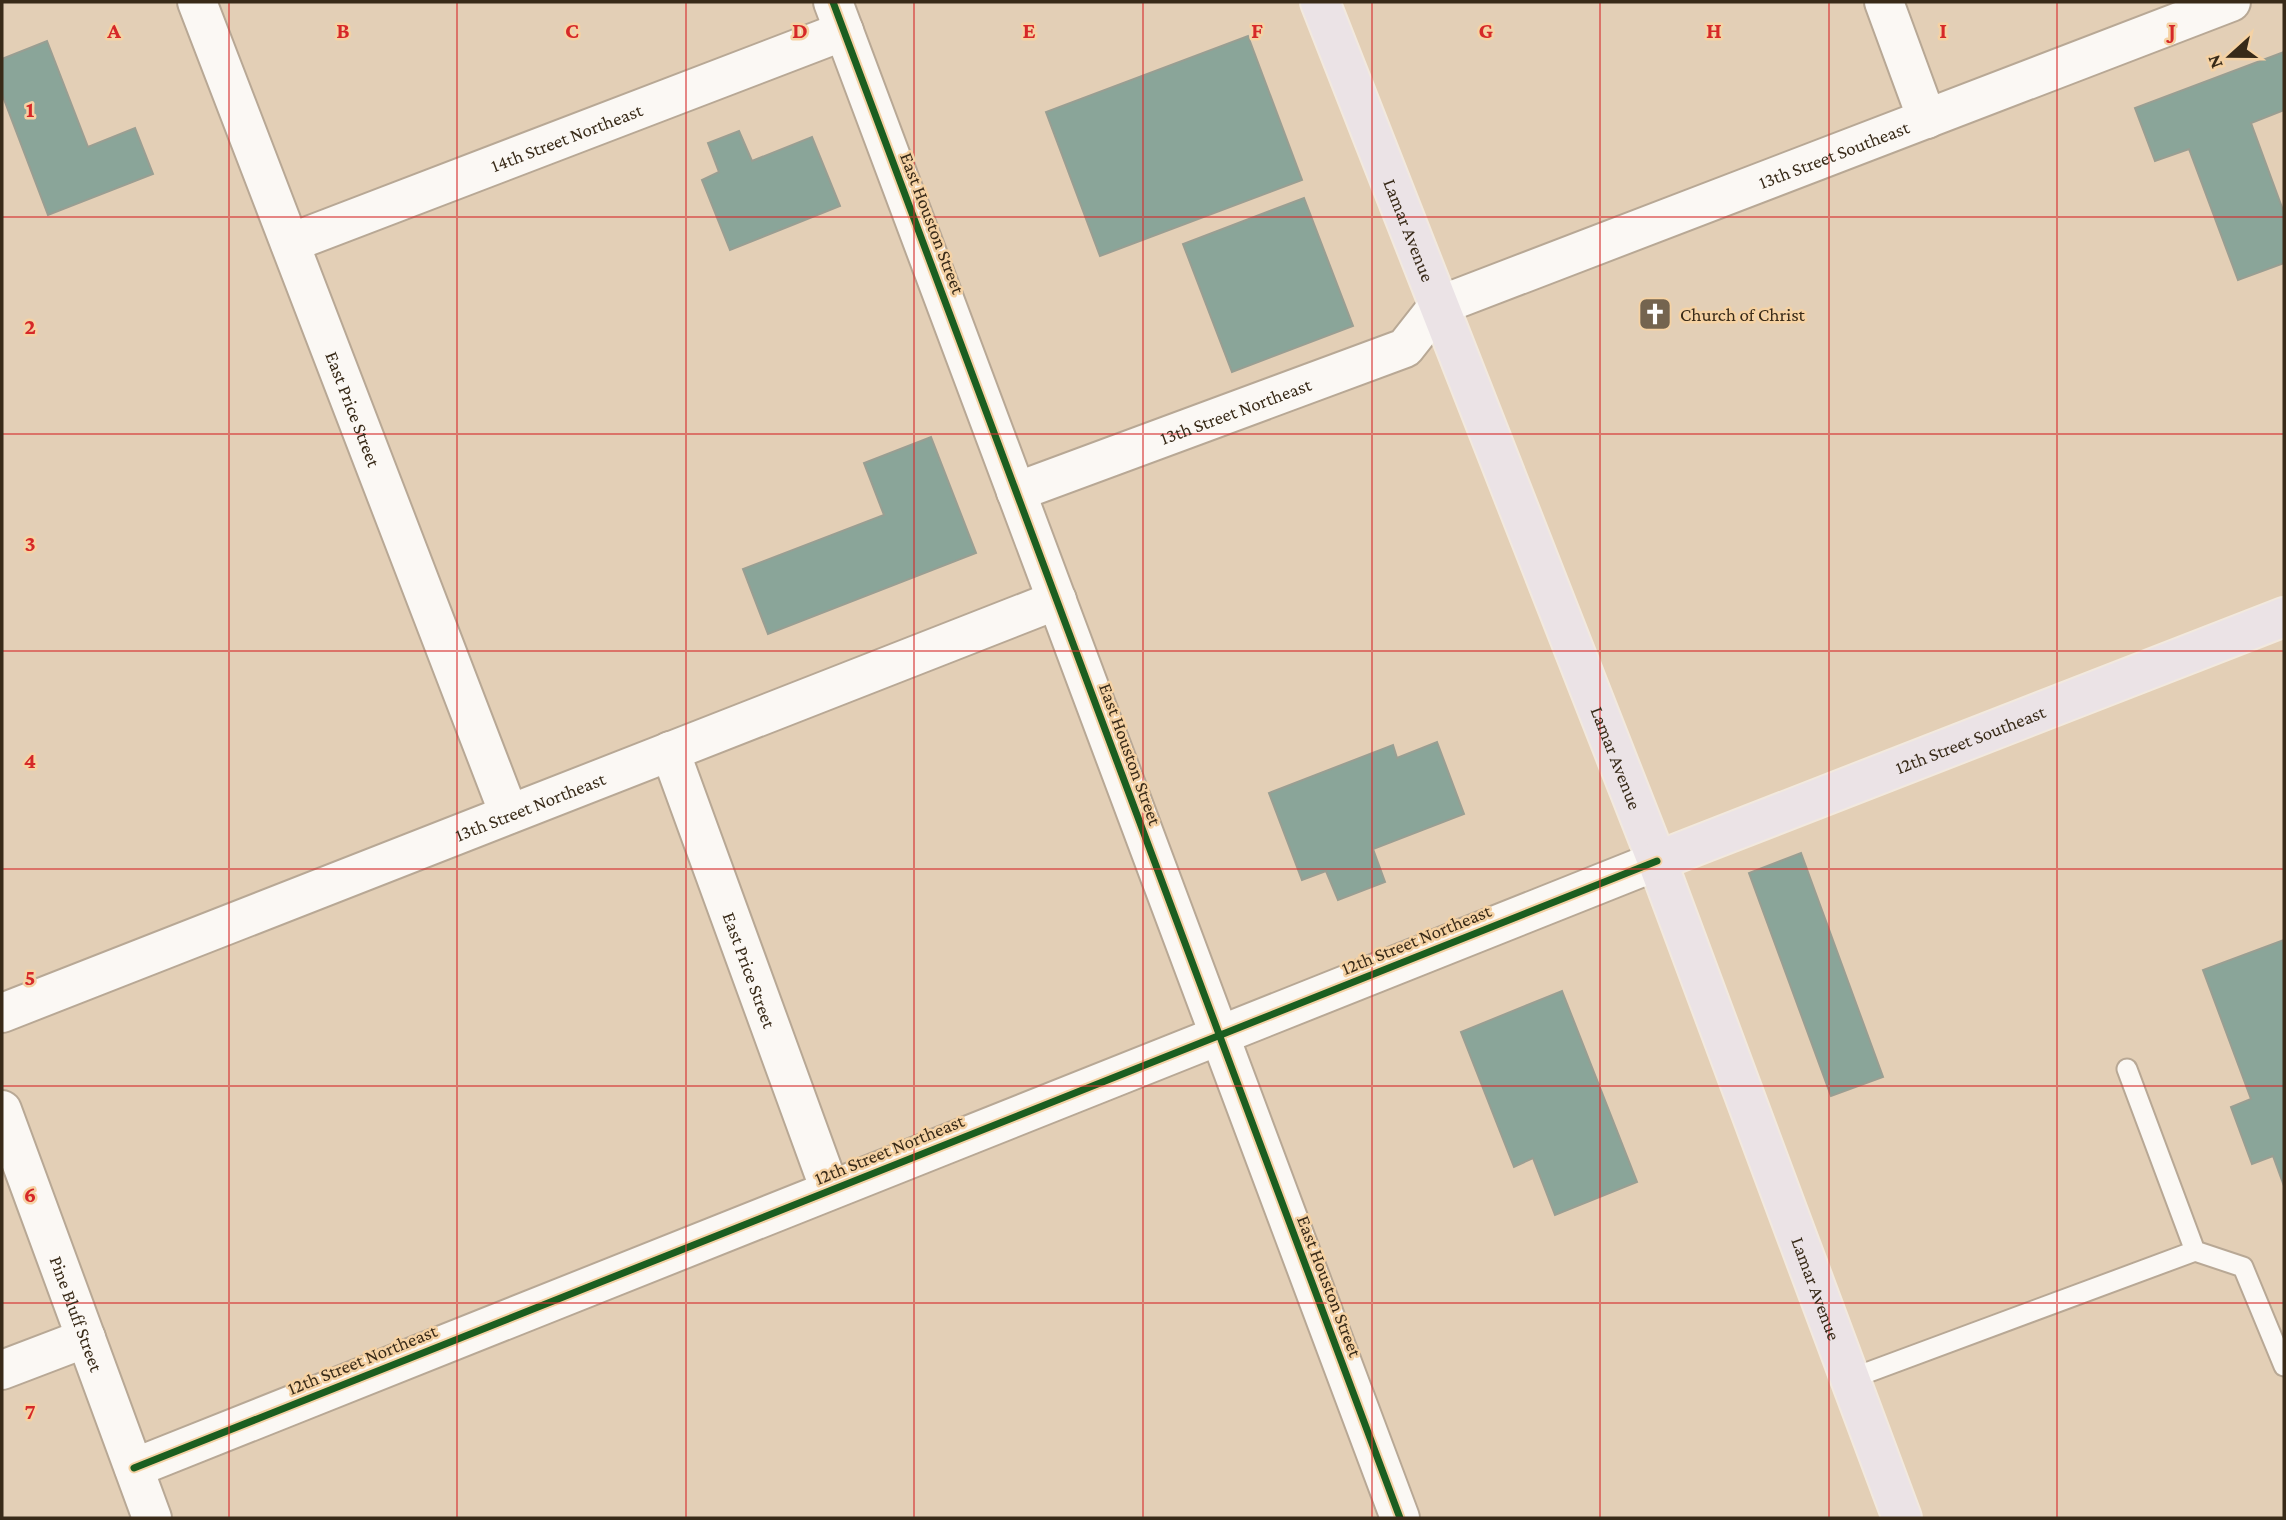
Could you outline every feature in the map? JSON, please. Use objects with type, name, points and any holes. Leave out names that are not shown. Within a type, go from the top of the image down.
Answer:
[{"type":"main road","name":"Lamar Avenue","points":[[1320,2],[1657,861],[1902,1518]]},
{"type":"main road","name":"12th Street Southeast","points":[[1657,861],[2284,617]]},
{"type":"street","name":"East Price Street","points":[[197,2],[509,814]]},
{"type":"street","points":[[1884,2],[1927,118]]},
{"type":"street","name":"13th Street Southeast","points":[[1438,306],[2215,5]]},
{"type":"street","name":"14th Street Northeast","points":[[290,243],[838,16]]},
{"type":"street","name":"East Houston Street","points":[[838,16],[1400,1518]]},
{"type":"street","name":"13th Street Northeast","points":[[1016,492],[1405,348],[1438,306]]},
{"type":"street","name":"13th Street Northeast","points":[[2,1013],[1057,600]]},
{"type":"street","name":"East Price Street","points":[[670,751],[830,1190]]},
{"type":"street","name":"12th Street Northeast","points":[[134,1468],[1657,861]]},
{"type":"street","name":"Pine Bluff Street","points":[[2,1110],[152,1518]]},
{"type":"street","points":[[2,1370],[86,1338]]},
{"type":"lane","points":[[2126,1069],[2195,1251]]},
{"type":"lane","points":[[1850,1379],[2195,1251],[2243,1268],[2284,1366]]},
{"type":"building","points":[[1248,36],[1302,180],[1100,256],[1046,112]]},
{"type":"building","points":[[47,41],[88,147],[135,128],[153,174],[48,215],[2,94],[2,59]]},
{"type":"building","points":[[2284,52],[2284,110],[2251,123],[2284,213],[2284,263],[2238,280],[2189,149],[2155,161],[2135,108]]},
{"type":"building","points":[[739,131],[752,161],[812,137],[840,206],[730,250],[702,180],[719,172],[708,143]]},
{"type":"building","points":[[1304,198],[1353,326],[1232,372],[1183,244]]},
{"type":"building","points":[[931,437],[976,553],[768,634],[743,569],[884,515],[864,463]]},
{"type":"building","points":[[1437,742],[1464,814],[1373,849],[1385,882],[1338,900],[1326,871],[1302,880],[1269,793],[1393,745],[1397,758]]},
{"type":"building","points":[[1801,853],[1883,1077],[1831,1096],[1749,873]]},
{"type":"building","points":[[2284,940],[2284,1186],[2273,1156],[2252,1164],[2231,1107],[2251,1099],[2203,970]]},
{"type":"building","points":[[1562,991],[1637,1182],[1555,1215],[1533,1158],[1514,1167],[1461,1032]]},
{"type":"cycle path","points":[[833,2],[1400,1518]]},
{"type":"cycle path","points":[[134,1468],[1657,861]]},
{"type":"place","name":"Church of Christ","points":[[1655,314]]}]
